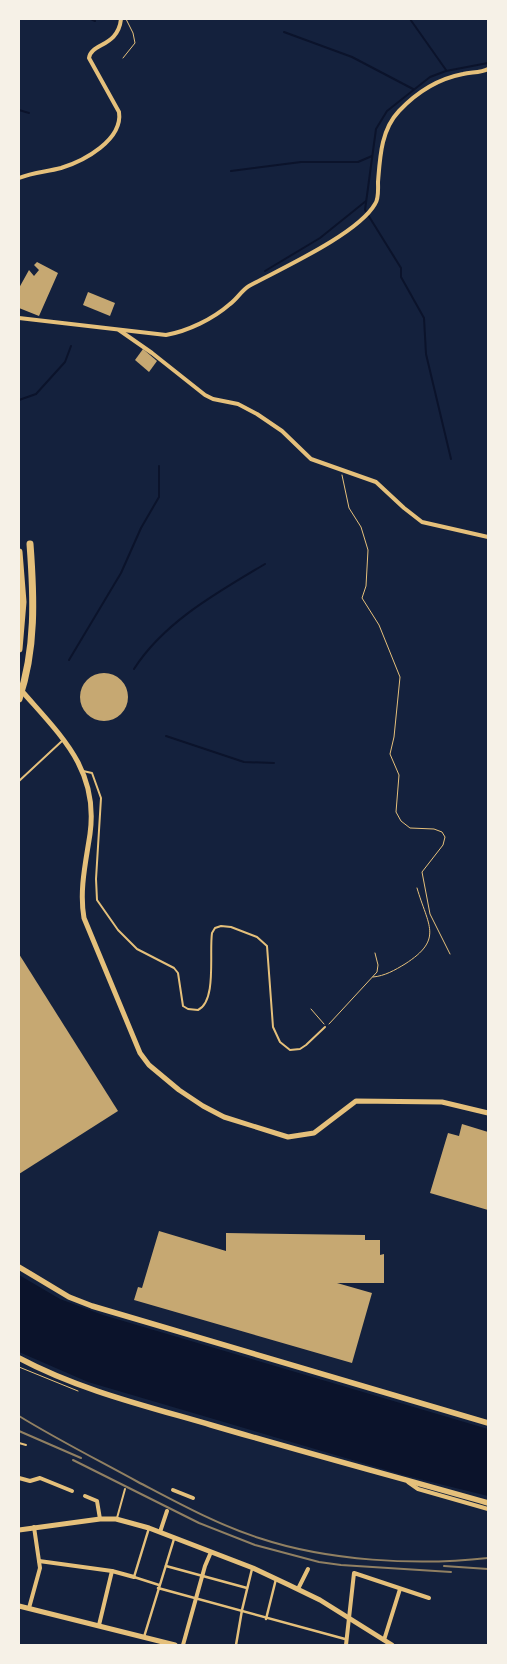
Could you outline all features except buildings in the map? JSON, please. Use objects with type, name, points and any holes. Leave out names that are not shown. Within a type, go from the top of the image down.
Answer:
[{"type":"highway","points":[[19,699],[30,649],[33,602],[30,544]]},
{"type":"highway","points":[[19,552],[23,602],[19,648]]},
{"type":"main road","points":[[19,688],[63,739],[83,771],[92,804],[82,894],[84,918],[140,1053],[160,1076],[203,1106],[224,1117],[288,1137],[314,1133],[356,1101],[442,1102],[488,1113]]},
{"type":"main road","points":[[19,1267],[69,1297],[92,1306],[488,1423]]},
{"type":"main road","points":[[19,1358],[45,1372],[110,1396],[408,1482],[488,1503]]},
{"type":"main road","points":[[19,1530],[32,1526],[100,1519],[116,1519],[149,1528],[253,1568],[298,1589],[320,1600],[392,1645]]},
{"type":"main road","points":[[19,1606],[175,1645]]},
{"type":"street","points":[[19,178],[36,171],[60,168],[74,163],[103,145],[116,132],[120,119],[119,112],[101,84],[89,58],[92,51],[106,44],[115,36],[121,19]]},
{"type":"street","points":[[19,318],[166,335],[177,333],[213,316],[230,305],[247,287],[298,262],[347,230],[371,211],[377,202],[380,155],[387,128],[397,113],[416,95],[442,79],[488,68]]},
{"type":"street","points":[[119,330],[158,357],[205,396],[238,404],[248,409],[282,431],[311,459],[376,482],[422,522],[488,537]]},
{"type":"street","points":[[19,1478],[30,1481],[40,1478],[72,1490]]},
{"type":"street","points":[[408,1482],[418,1489],[488,1509]]},
{"type":"street","points":[[173,1490],[193,1498]]},
{"type":"street","points":[[85,1496],[98,1501],[100,1519]]},
{"type":"street","points":[[160,1532],[167,1511]]},
{"type":"street","points":[[30,1608],[40,1568],[32,1526]]},
{"type":"street","points":[[134,1577],[149,1528]]},
{"type":"street","points":[[144,1637],[174,1538]]},
{"type":"street","points":[[183,1645],[202,1575],[211,1552]]},
{"type":"street","points":[[39,1561],[112,1571],[266,1619],[345,1639]]},
{"type":"street","points":[[166,1566],[247,1588]]},
{"type":"street","points":[[236,1645],[242,1610],[253,1568]]},
{"type":"street","points":[[298,1589],[308,1569]]},
{"type":"street","points":[[99,1625],[112,1571]]},
{"type":"street","points":[[346,1645],[345,1639],[354,1573],[429,1598]]},
{"type":"street","points":[[266,1619],[276,1579]]},
{"type":"street","points":[[384,1640],[400,1588]]},
{"type":"lane","points":[[19,781],[63,739]]},
{"type":"lane","points":[[83,771],[92,773],[100,798],[96,879],[97,900],[118,930],[137,949],[174,968],[178,973],[183,1006],[188,1009],[198,1010],[208,1000],[212,933],[215,928],[221,926],[231,927],[258,937],[267,946],[272,994],[272,1020],[280,1042],[290,1050],[300,1049],[325,1027]]},
{"type":"lane","points":[[19,1443],[26,1445]]},
{"type":"lane","points":[[116,1519],[125,1490]]},
{"type":"path","points":[[123,58],[135,43],[133,33],[126,19]]},
{"type":"path","points":[[341,470],[349,508],[361,527],[368,550],[366,586],[362,598],[379,625],[400,677],[394,736],[390,754],[399,775],[396,812],[400,821],[410,828],[437,829],[445,837],[443,845],[422,872],[430,914],[450,954]]},
{"type":"path","points":[[373,977],[380,977],[402,966],[422,952],[428,943],[429,927],[417,888]]},
{"type":"path","points":[[311,1009],[325,1027],[338,1017],[361,987],[377,972],[378,965],[375,953]]},
{"type":"water","points":[[19,1275],[60,1299],[103,1315],[488,1429],[488,1496],[403,1475],[88,1382],[19,1352]]},
{"type":"waterway","points":[[91,19],[95,21]]},
{"type":"waterway","points":[[410,19],[446,70]]},
{"type":"waterway","points":[[284,32],[352,57],[413,89]]},
{"type":"waterway","points":[[451,459],[426,354],[424,318],[401,277],[401,268],[365,210],[376,129],[387,111],[430,77],[446,71],[488,63]]},
{"type":"waterway","points":[[19,110],[29,113]]},
{"type":"waterway","points":[[231,171],[301,162],[358,162],[372,156]]},
{"type":"waterway","points":[[265,271],[320,238],[366,201]]},
{"type":"waterway","points":[[19,400],[36,394],[65,362],[71,346]]},
{"type":"waterway","points":[[69,660],[121,573],[141,528],[159,497],[159,466]]},
{"type":"waterway","points":[[134,669],[146,652],[193,609],[265,564]]},
{"type":"waterway","points":[[166,736],[244,762],[274,763]]},
{"type":"railway","points":[[19,1416],[63,1442],[212,1520],[259,1538],[314,1552],[372,1560],[432,1561],[488,1558]]},
{"type":"railway","points":[[19,1431],[81,1458]]},
{"type":"railway","points":[[73,1460],[199,1523],[255,1545],[319,1562],[451,1572]]},
{"type":"railway","points":[[444,1566],[488,1569]]}]
